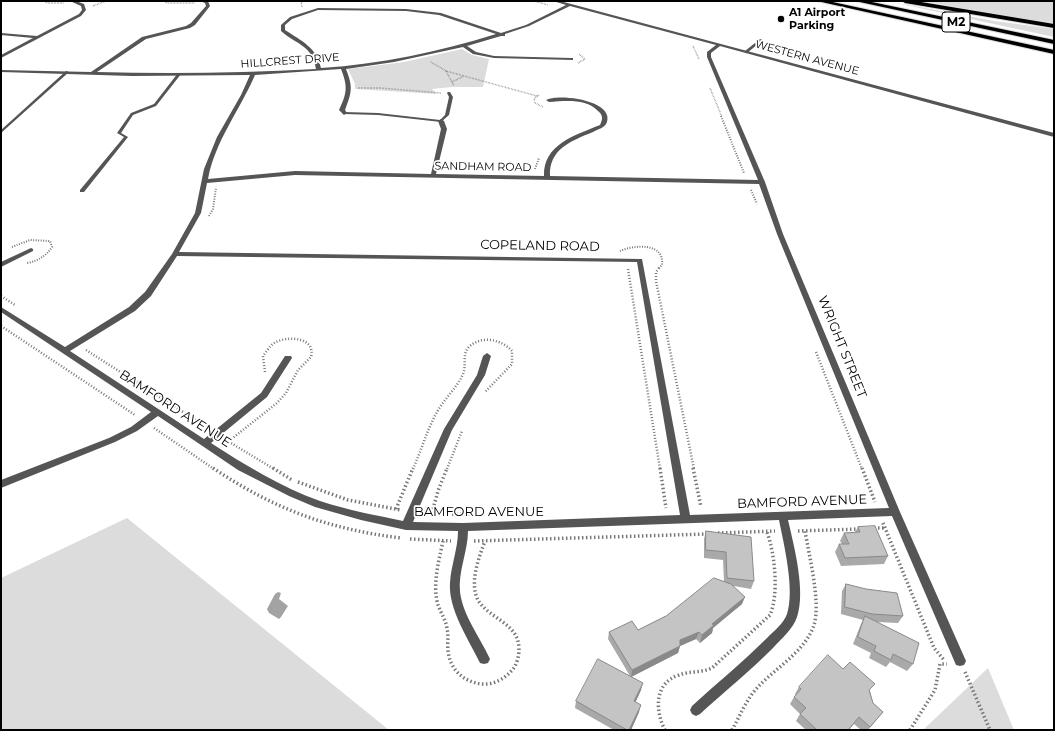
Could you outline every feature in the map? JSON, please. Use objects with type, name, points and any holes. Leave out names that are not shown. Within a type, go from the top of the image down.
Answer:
[{"type":"highway","name":"M2","points":[[820,1],[1054,52]]},
{"type":"highway","name":"M2","points":[[858,1],[1054,42]]},
{"type":"highway","points":[[906,1],[1001,19],[1054,26]]},
{"type":"street","points":[[1,57],[80,15],[84,10],[83,5],[72,1]]},
{"type":"street","points":[[93,72],[144,38],[188,27],[193,24],[208,6],[207,2],[202,1]]},
{"type":"street","name":"WESTERN AVENUE","points":[[555,1],[1054,135]]},
{"type":"street","name":"HILLCREST DRIVE","points":[[1,71],[253,75],[343,68],[404,59],[464,46],[503,35],[538,22],[570,5]]},
{"type":"street","points":[[319,70],[318,58],[312,50],[305,44],[282,31],[283,25],[291,18],[318,9],[406,10],[428,12],[478,25],[503,35]]},
{"type":"street","points":[[1,34],[37,38]]},
{"type":"street","name":"WRIGHT STREET","points":[[719,45],[710,52],[709,56],[762,182],[780,234],[895,512],[960,661]]},
{"type":"street","points":[[464,46],[475,53],[494,57],[571,59]]},
{"type":"street","points":[[343,68],[350,84],[350,92],[342,110],[344,113]]},
{"type":"street","points":[[64,352],[122,316],[148,294],[175,254],[198,213],[207,169],[220,137],[244,95],[253,75]]},
{"type":"street","points":[[547,178],[547,164],[554,154],[568,141],[602,126],[606,117],[601,110],[590,104],[575,100],[550,100]]},
{"type":"street","points":[[433,176],[444,129],[442,121]]},
{"type":"street","name":"SANDHAM ROAD","points":[[204,181],[295,173],[762,182]]},
{"type":"street","points":[[1,265],[31,250]]},
{"type":"street","name":"COPELAND ROAD","points":[[175,254],[640,260],[686,520]]},
{"type":"street","name":"BAMFORD AVENUE","points":[[1,309],[156,413],[241,467],[318,504],[361,516],[406,526],[463,527],[895,512]]},
{"type":"street","points":[[406,526],[448,430],[481,375],[487,356]]},
{"type":"street","points":[[205,443],[264,395],[288,358]]},
{"type":"street","points":[[1,484],[112,440],[134,429],[156,413]]},
{"type":"street","points":[[696,710],[780,634],[792,618],[794,600],[790,553],[783,516]]},
{"type":"street","points":[[463,527],[463,542],[456,577],[455,592],[460,608],[484,659]]},
{"type":"lane","points":[[746,52],[762,40]]},
{"type":"lane","points":[[1,132],[67,72]]},
{"type":"lane","points":[[82,192],[126,137],[119,133],[132,114],[155,105],[179,74]]},
{"type":"lane","points":[[344,113],[378,114],[442,121],[447,115],[452,97],[449,93]]},
{"type":"path","points":[[92,6],[106,1]]},
{"type":"path","points":[[692,44],[701,63]]},
{"type":"path","points":[[427,59],[446,71],[537,96],[543,94]]},
{"type":"path","points":[[350,88],[380,88],[449,93],[456,89],[446,71]]},
{"type":"path","points":[[452,82],[465,76]]},
{"type":"path","points":[[709,84],[759,209]]},
{"type":"path","points":[[537,96],[534,99],[535,103],[542,107],[548,108]]},
{"type":"path","points":[[534,172],[540,155]]},
{"type":"path","points":[[613,252],[620,251],[631,246],[641,246],[652,249],[661,256],[662,265],[656,272],[656,281],[701,507]]},
{"type":"path","points":[[627,267],[666,508]]},
{"type":"path","points":[[1,296],[20,308]]},
{"type":"path","points":[[813,347],[934,648],[944,659],[946,664]]},
{"type":"path","points":[[86,350],[216,434],[293,480],[326,494],[380,507],[448,514],[478,514]]},
{"type":"path","points":[[866,500],[874,500]]},
{"type":"path","points":[[658,508],[709,506]]},
{"type":"path","points":[[665,730],[659,716],[658,702],[661,688],[669,680],[678,675],[703,672],[712,668],[770,615],[774,609],[775,598],[771,548],[767,532]]},
{"type":"path","points":[[910,730],[935,690],[940,664],[960,661],[990,730]]},
{"type":"shaded area","points":[[887,1],[995,21],[1054,29],[1054,37]]},
{"type":"shaded area","points":[[924,1],[1054,1],[1054,23],[1002,16]]},
{"type":"shaded area","points":[[462,49],[472,55],[489,59],[483,87],[452,87],[432,89],[437,94],[355,89],[355,84],[348,69],[404,62]]},
{"type":"shaded area","points":[[127,518],[389,730],[1,730],[1,578]]},
{"type":"shaded area","points":[[278,592],[281,593],[279,599],[288,606],[279,619],[269,613],[267,609],[275,594]]},
{"type":"shaded area","points":[[988,668],[1014,730],[923,730]]},
{"type":"building","points":[[875,526],[888,556],[845,558],[839,544],[849,544],[844,533],[860,532],[858,527]]},
{"type":"building","points":[[706,531],[751,537],[754,581],[727,578],[726,552],[706,550]]},
{"type":"building","points":[[714,578],[731,584],[745,597],[712,624],[714,625],[702,635],[699,632],[680,640],[680,646],[632,670],[609,632],[632,621],[638,630],[666,616]]},
{"type":"building","points":[[846,584],[866,589],[897,593],[903,616],[872,614],[845,607]]},
{"type":"building","points":[[865,616],[919,643],[913,664],[893,654],[891,660],[874,651],[876,646],[858,637]]},
{"type":"building","points":[[828,655],[843,669],[850,662],[875,684],[869,690],[873,703],[883,712],[870,727],[859,717],[848,730],[817,730],[800,714],[806,708],[794,697],[801,689],[799,687]]},
{"type":"building","points":[[598,659],[643,683],[634,701],[641,705],[629,730],[576,701]]},
{"type":"place","name":"A1 Airport Parking","points":[[781,19]]}]
